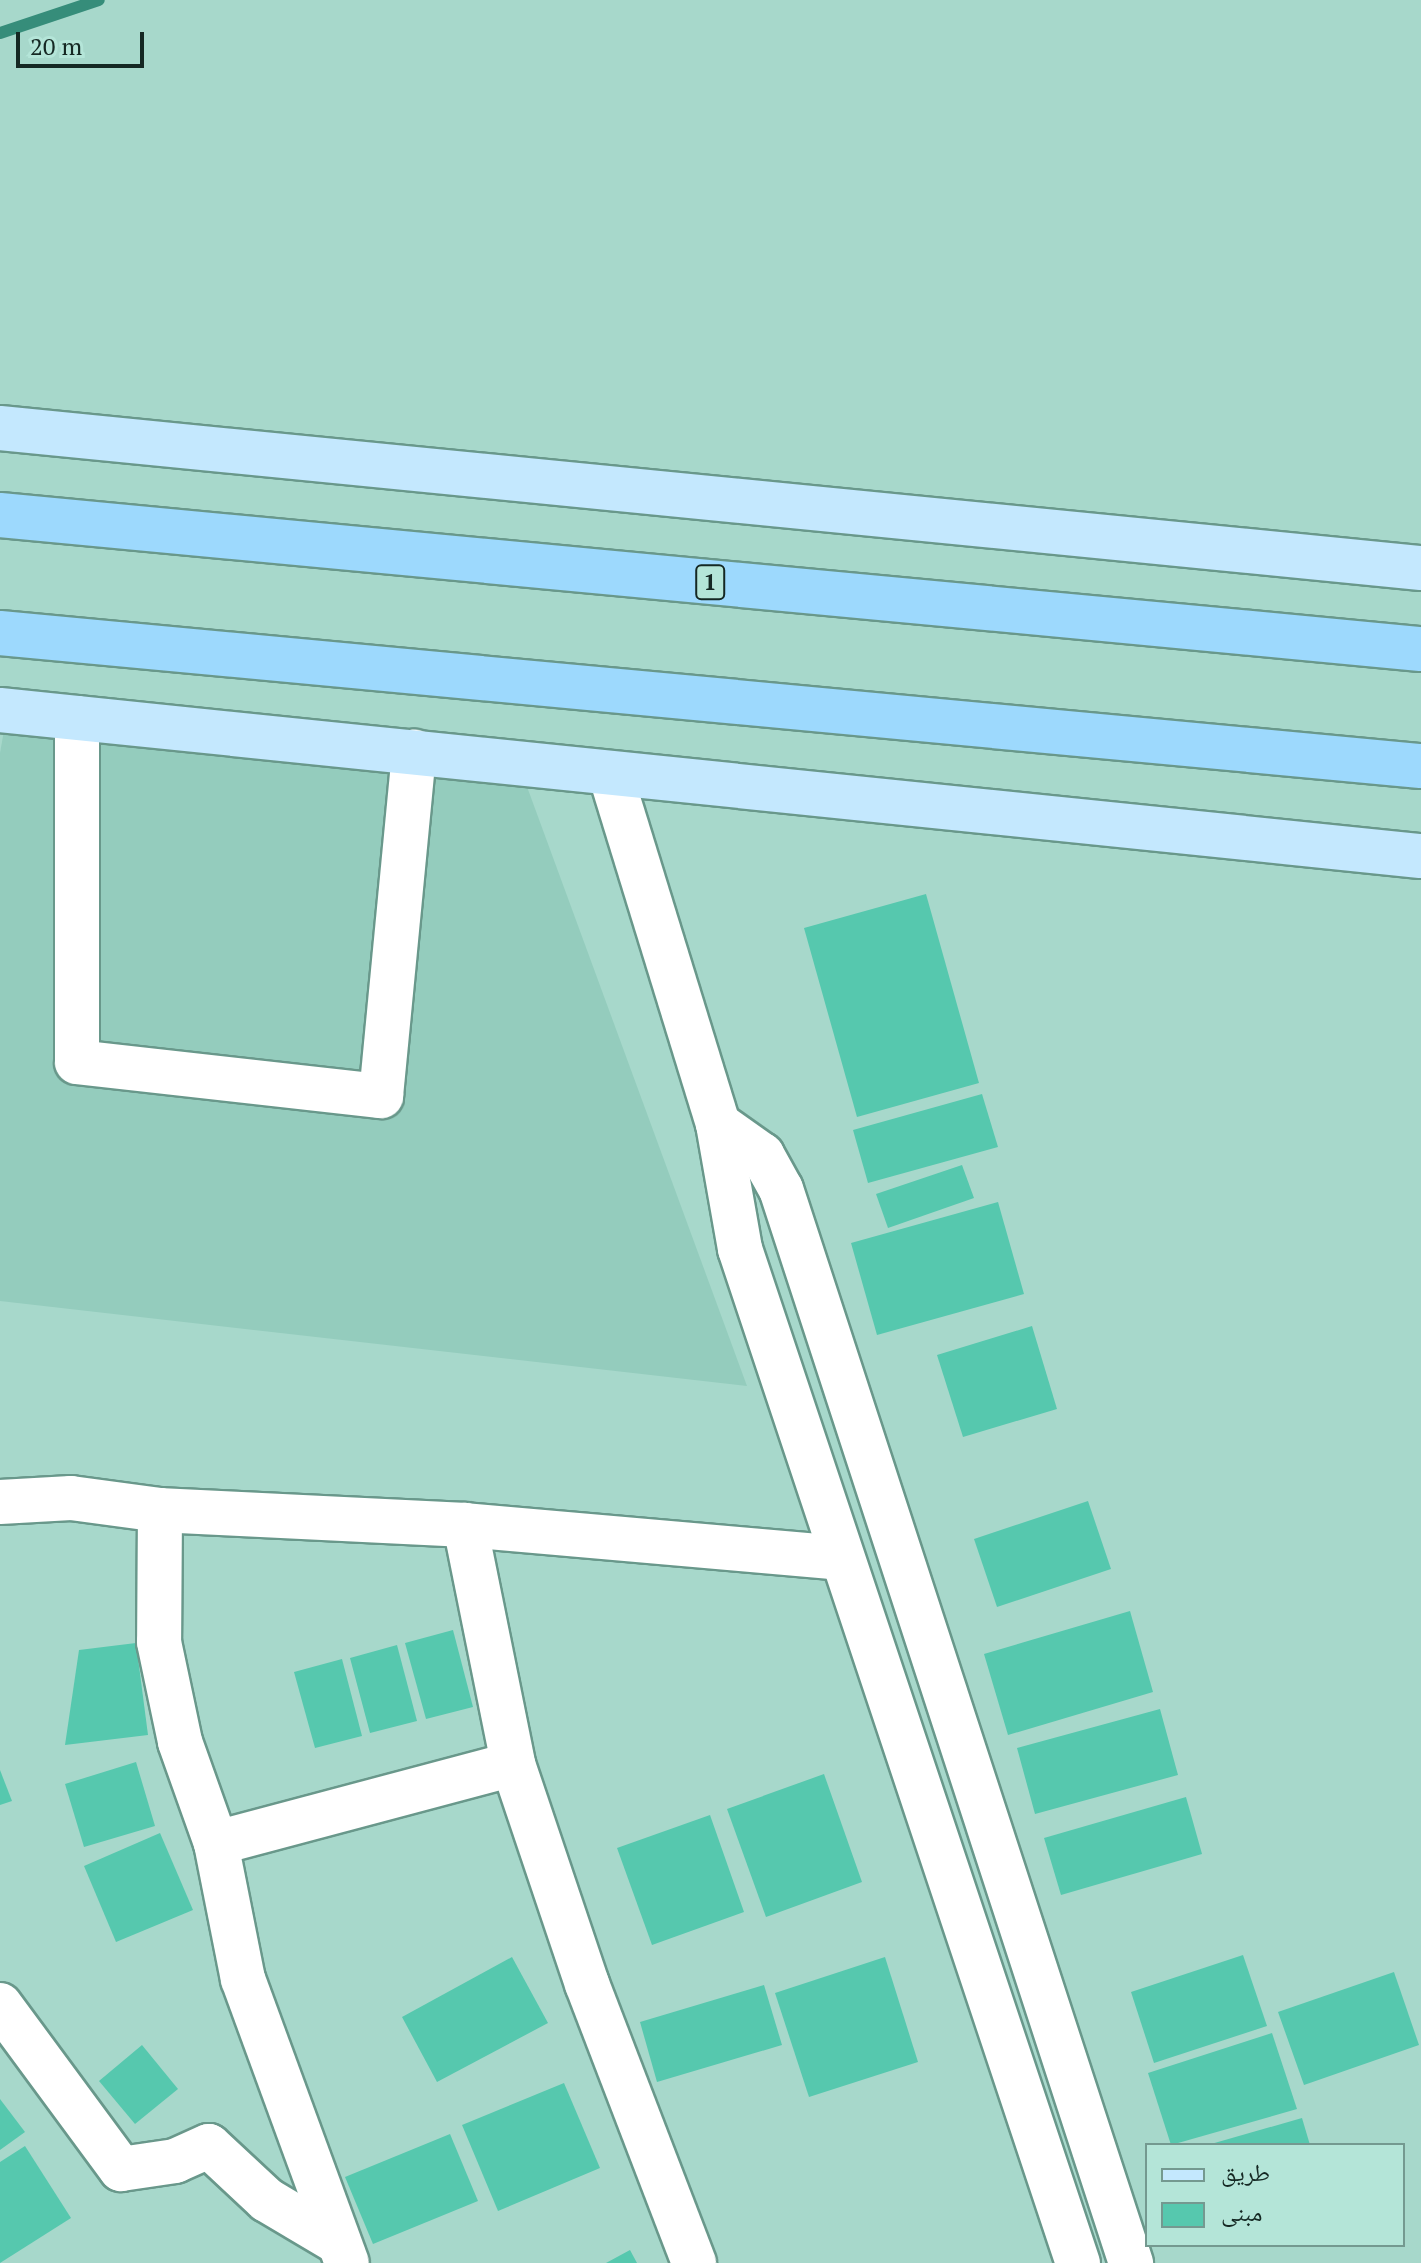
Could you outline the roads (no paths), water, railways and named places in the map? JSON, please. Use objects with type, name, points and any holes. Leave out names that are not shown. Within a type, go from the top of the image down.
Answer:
[{"type":"highway","name":"1","points":[[0,515],[1421,649]]},
{"type":"highway","points":[[0,633],[1421,766]]},
{"type":"main road","points":[[0,428],[1421,568]]},
{"type":"main road","points":[[0,710],[414,752],[611,776],[1421,856]]},
{"type":"street","points":[[77,718],[77,1062],[381,1096],[414,752]]},
{"type":"street","points":[[611,776],[718,1124],[740,1249],[839,1558],[1078,2263]]},
{"type":"street","points":[[718,1124],[762,1155],[781,1189],[1131,2263]]},
{"type":"street","points":[[0,1502],[71,1498],[160,1510],[465,1525],[839,1558]]},
{"type":"street","points":[[160,1510],[159,1642],[180,1742],[216,1843],[243,1979],[341,2252]]},
{"type":"street","points":[[465,1525],[513,1764],[558,1904],[694,2263]]},
{"type":"street","points":[[216,1843],[513,1764]]},
{"type":"street","points":[[0,2005],[121,2169],[175,2161],[209,2146],[267,2200],[341,2252]]},
{"type":"waterway","points":[[0,33],[99,0]]}]
